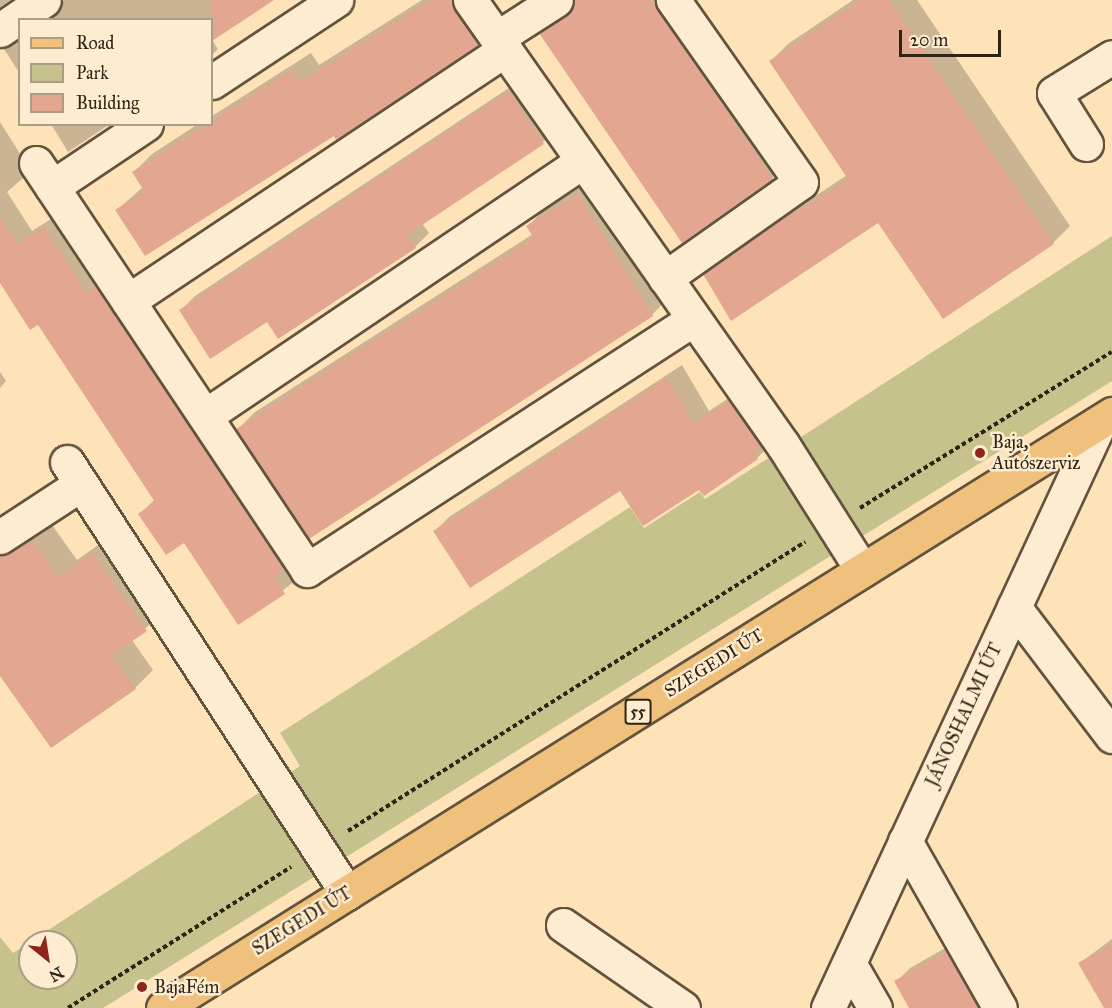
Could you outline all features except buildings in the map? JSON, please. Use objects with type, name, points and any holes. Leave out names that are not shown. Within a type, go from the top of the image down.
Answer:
[{"type":"main road","name":"SZEGEDI ÚT","points":[[163,1008],[1106,418]]},
{"type":"street","points":[[0,30],[44,0]]},
{"type":"street","points":[[213,81],[336,0]]},
{"type":"street","points":[[470,0],[783,445],[862,570]]},
{"type":"street","points":[[128,301],[501,44],[556,0]]},
{"type":"street","points":[[664,278],[801,182],[673,0]]},
{"type":"street","points":[[1086,144],[1054,93],[1112,57]]},
{"type":"street","points":[[142,126],[44,175],[307,570],[693,319]]},
{"type":"street","points":[[205,416],[583,161]]},
{"type":"street","name":"JÁNOSHALMI ÚT","points":[[828,1008],[1014,607],[1106,418]]},
{"type":"street","points":[[0,537],[74,473],[347,893]]},
{"type":"street","points":[[1014,607],[1112,736]]},
{"type":"street","points":[[905,842],[1000,1008]]},
{"type":"street","points":[[563,925],[683,1008]]},
{"type":"street","points":[[849,963],[875,1008]]},
{"type":"path","points":[[68,1008],[833,524],[1112,351]]},
{"type":"green space","points":[[1112,236],[1112,381],[103,1008],[0,1008],[0,937],[13,953],[18,950],[18,990],[78,990],[78,930],[48,930],[300,766],[280,733],[630,507],[644,528],[700,492],[705,499]]},
{"type":"place","name":"Baja, Autószerviz","points":[[980,453]]},
{"type":"place","name":"BajaFém","points":[[142,987]]}]
